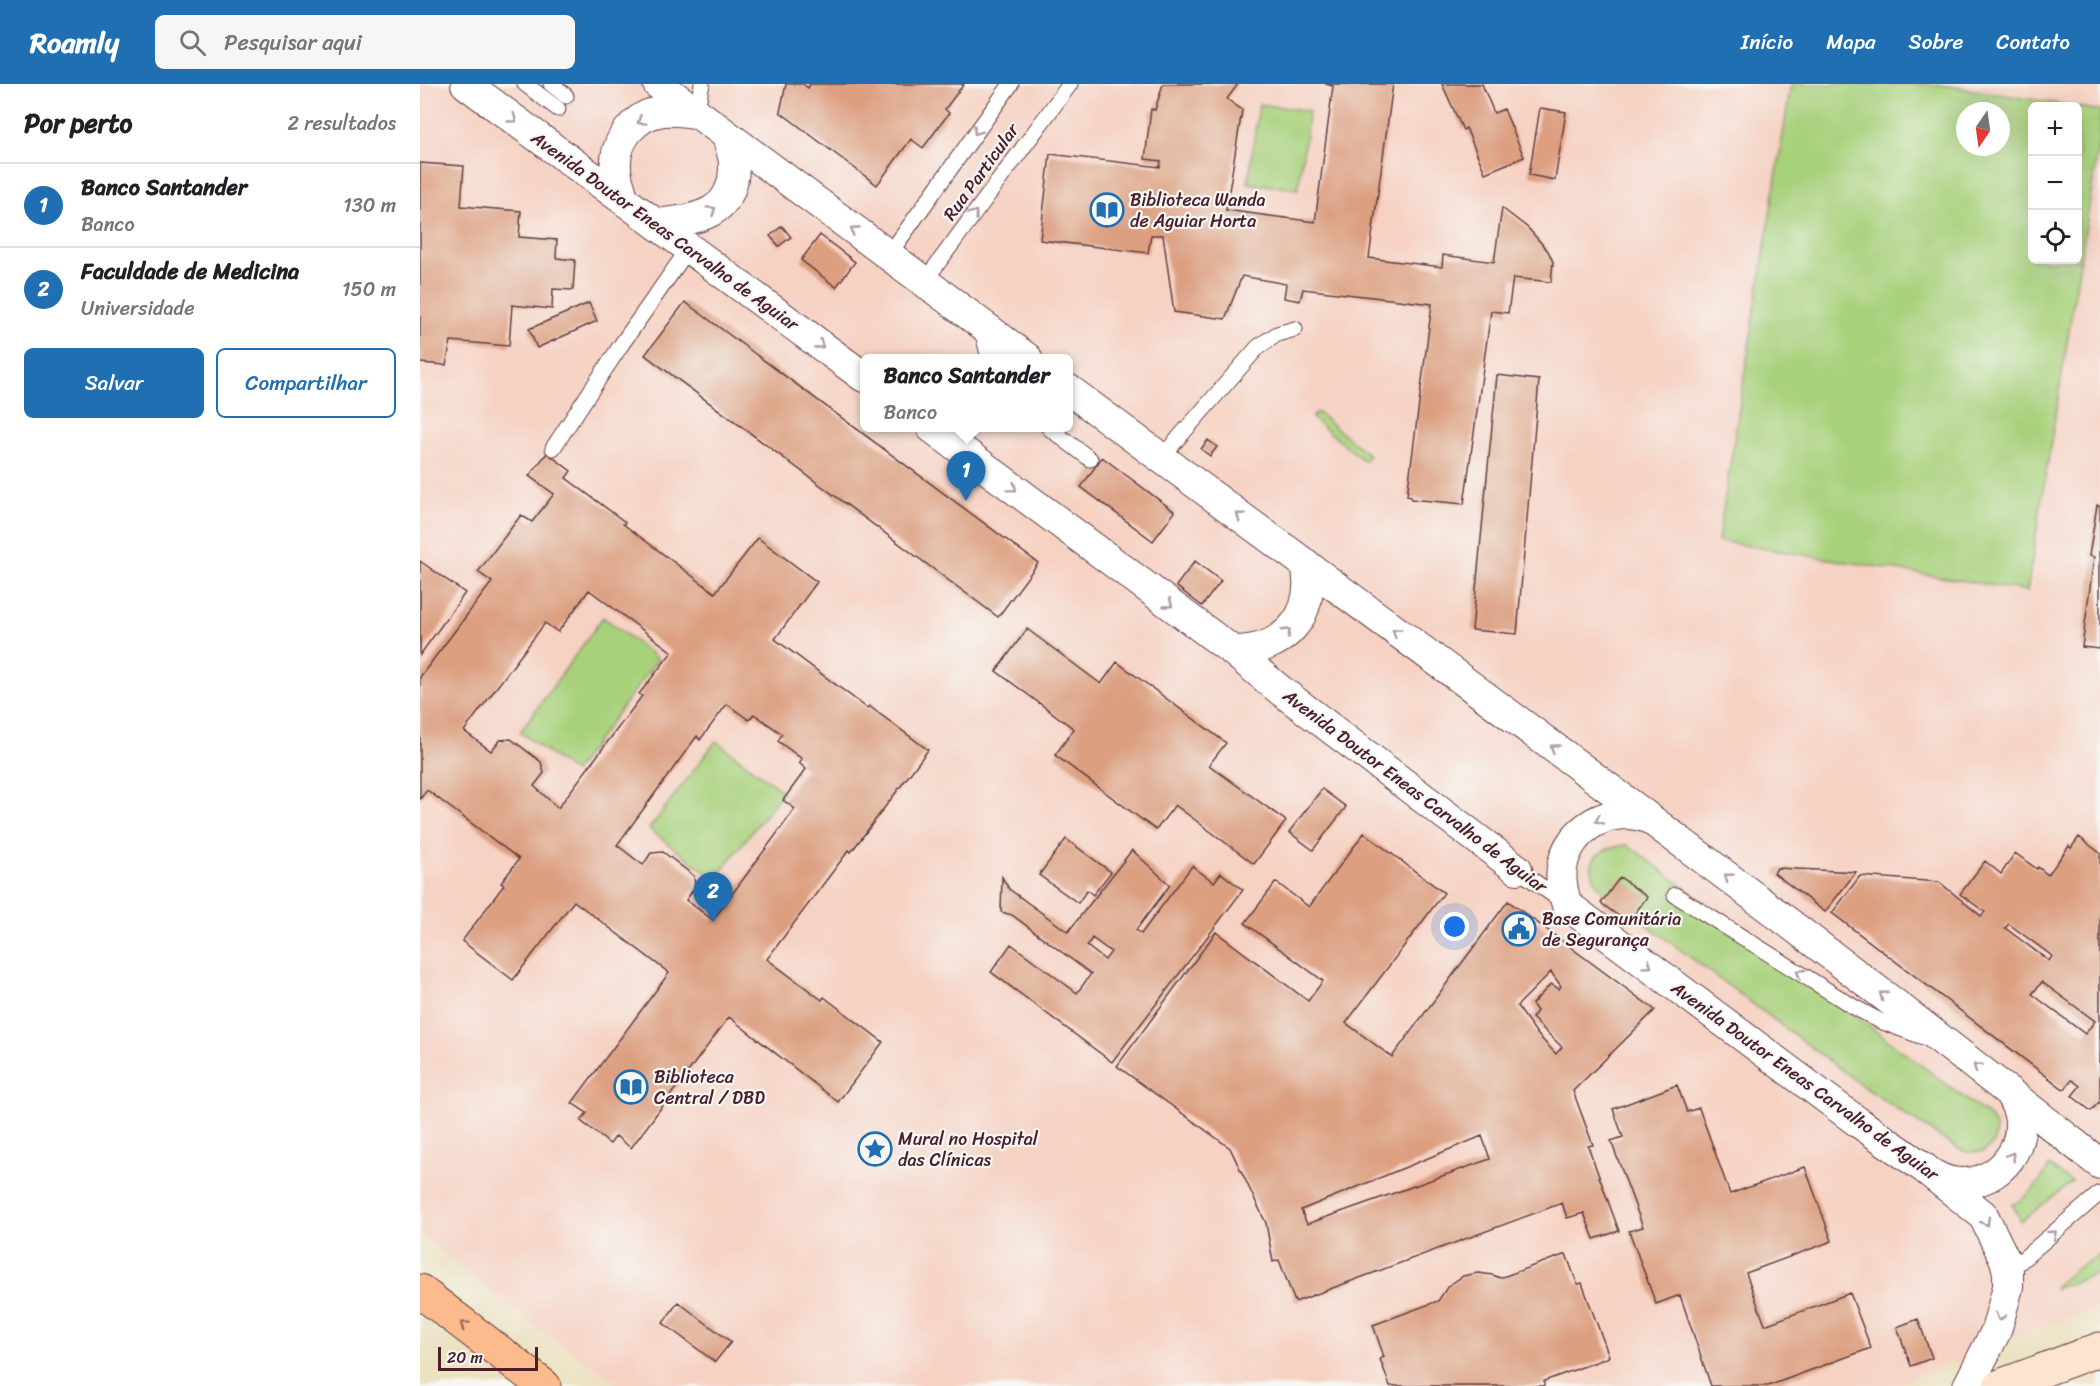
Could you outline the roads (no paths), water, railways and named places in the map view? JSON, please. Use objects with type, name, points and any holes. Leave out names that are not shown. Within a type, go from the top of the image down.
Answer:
[{"type":"main road","points":[[420,1291],[544,1386]]},
{"type":"main road","points":[[2000,1386],[2100,1349]]},
{"type":"street","name":"Avenida Doutor Eneas Carvalho de Aguiar","points":[[466,84],[860,374]]},
{"type":"street","points":[[658,84],[765,166],[1021,354]]},
{"type":"street","points":[[624,200],[616,168],[616,155],[629,130],[639,121],[658,112],[696,113]]},
{"type":"street","points":[[657,224],[704,216],[718,207],[730,194],[735,166],[727,135]]},
{"type":"street","points":[[1073,393],[1356,603],[1656,821],[2100,1164]]},
{"type":"street","name":"Avenida Doutor Eneas Carvalho de Aguiar","points":[[937,432],[1233,651],[1280,690],[1517,868]]},
{"type":"street","points":[[1233,651],[1258,649],[1270,645],[1297,622],[1308,594],[1306,564]]},
{"type":"street","points":[[1567,905],[1561,881],[1563,862],[1570,846],[1586,827],[1608,816],[1620,814],[1644,816],[1656,821]]},
{"type":"street","name":"Avenida Doutor Eneas Carvalho de Aguiar","points":[[1567,905],[1858,1122],[1924,1168],[1983,1215],[2005,1260],[2008,1287],[1996,1331],[1968,1386]]},
{"type":"street","points":[[1924,1168],[1937,1177],[1952,1182],[1967,1183],[1982,1180],[1996,1173],[2008,1162],[2016,1149],[2020,1134],[2020,1119],[2016,1104],[2008,1091]]},
{"type":"lane","points":[[525,84],[562,102],[550,84]]},
{"type":"lane","points":[[696,113],[702,84]]},
{"type":"lane","name":"Rua Particular","points":[[888,256],[1011,84]]},
{"type":"lane","name":"Rua Particular","points":[[924,282],[1070,84]]},
{"type":"lane","points":[[553,448],[689,248]]},
{"type":"lane","points":[[980,324],[988,354]]},
{"type":"lane","points":[[1161,458],[1258,347],[1277,334],[1295,329]]},
{"type":"lane","points":[[1054,432],[1090,459]]},
{"type":"lane","name":"Avenida Doutor Eneas Carvalho de Aguiar","points":[[1517,868],[1567,905]]},
{"type":"lane","points":[[1675,895],[1854,1007],[1911,1033],[1946,1043]]},
{"type":"lane","points":[[2008,1272],[2100,1193]]},
{"type":"place","name":"Biblioteca Wanda de Aguiar Horta","points":[[1107,210]]},
{"type":"place","name":"Banco Santander","points":[[966,501]]},
{"type":"place","name":"Faculdade de Medicina","points":[[713,922]]},
{"type":"place","name":"Base Comunitária de Segurança","points":[[1519,929]]},
{"type":"place","name":"Biblioteca Central / DBD","points":[[631,1087]]},
{"type":"place","name":"Mural no Hospital das Clínicas","points":[[875,1149]]}]
